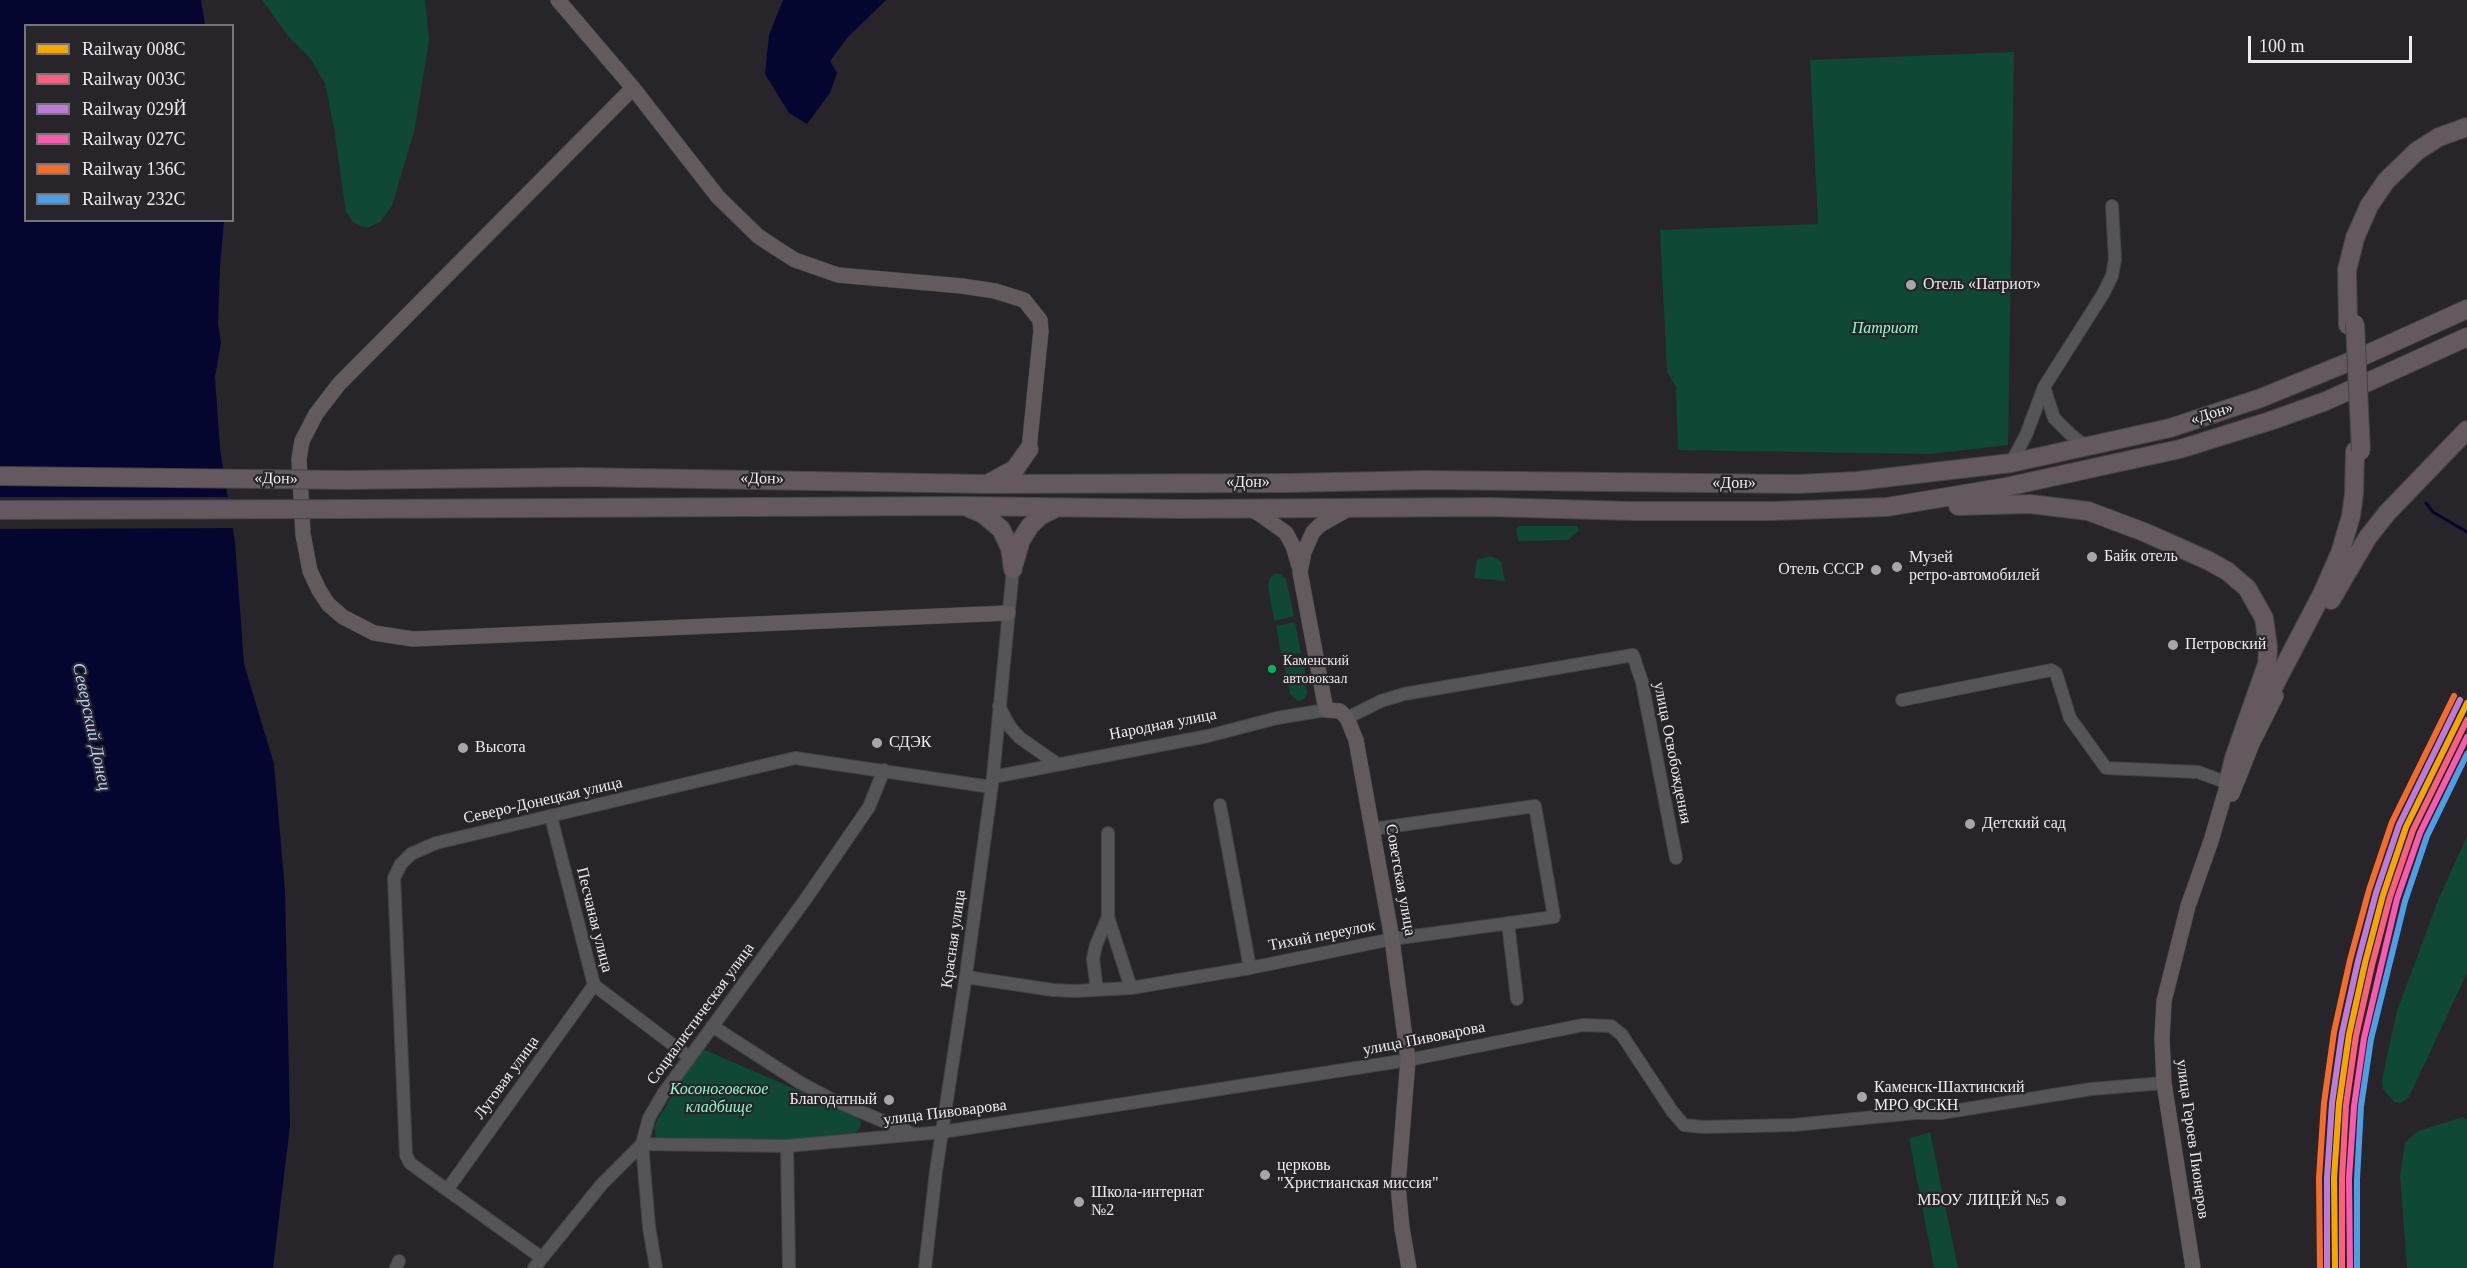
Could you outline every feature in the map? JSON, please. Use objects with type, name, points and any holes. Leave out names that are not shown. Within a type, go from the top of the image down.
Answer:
[{"type":"highway","points":[[2293,664],[2346,556],[2359,517],[2352,325],[2347,285],[2355,238],[2369,206],[2386,181],[2417,151],[2439,137],[2467,127]]},
{"type":"highway","points":[[2352,325],[2358,257],[2376,210],[2392,186],[2423,158],[2467,136]]},
{"type":"highway","name":"«Дон»","points":[[0,476],[346,480],[580,477],[987,484],[1426,480],[1797,484],[1881,478],[2011,463],[2170,428],[2261,398],[2467,309]]},
{"type":"highway","name":"«Дон»","points":[[0,510],[1353,506],[1489,507],[1631,512],[1887,507],[2006,487],[2180,449],[2326,401],[2467,337]]},
{"type":"highway","points":[[2293,664],[2368,537],[2395,505],[2467,430]]},
{"type":"highway","points":[[1029,449],[1032,462],[1038,471],[1060,483]]},
{"type":"highway","points":[[987,484],[1007,476],[1029,449]]},
{"type":"highway","points":[[2232,784],[2260,711],[2322,594],[2340,554],[2351,516],[2358,451]]},
{"type":"highway","points":[[1887,507],[1922,508],[2007,503],[2056,505],[2088,511],[2144,532],[2207,560],[2235,577],[2259,606],[2266,624],[2268,647],[2264,677],[2240,741],[2232,784]]},
{"type":"highway","points":[[964,506],[983,514],[1001,529],[1010,548],[1013,569]]},
{"type":"highway","points":[[1013,569],[1024,534],[1040,516],[1058,507]]},
{"type":"main road","points":[[558,0],[633,88],[695,169],[737,217],[758,236],[795,260],[838,275],[962,286],[995,291],[1024,300],[1040,320],[1041,331],[1029,449]]},
{"type":"main road","points":[[633,88],[339,384],[316,414],[302,441],[299,459],[303,534],[310,571],[328,604],[343,617],[366,630],[394,638],[413,639],[1008,614]]},
{"type":"main road","name":"Советская улица","points":[[1353,506],[1320,525],[1313,532],[1304,552],[1300,572],[1337,713],[1356,740],[1392,939],[1408,1060],[1398,1185],[1409,1268]]},
{"type":"main road","points":[[1246,507],[1261,514],[1286,533],[1293,546],[1300,572]]},
{"type":"main road","name":"улица Героев Пионеров","points":[[2193,1268],[2164,1083],[2162,1038],[2167,984],[2188,906],[2232,784],[2293,664]]},
{"type":"street","points":[[2011,463],[2026,435],[2044,387],[2112,276],[2115,259],[2112,206]]},
{"type":"street","points":[[2044,387],[2054,418],[2087,448]]},
{"type":"street","name":"Красная улица","points":[[925,1268],[992,782],[1013,569]]},
{"type":"street","name":"Народная улица","points":[[992,782],[1056,763],[1208,736],[1278,718],[1337,713],[1404,694],[1633,655]]},
{"type":"street","name":"улица Освобождения","points":[[1633,655],[1642,682],[1676,858]]},
{"type":"street","points":[[1902,700],[2051,669],[2058,677],[2070,718],[2106,768],[2198,772],[2232,784]]},
{"type":"street","points":[[999,706],[1010,727],[1020,738],[1056,763]]},
{"type":"street","name":"Северо-Донецкая улица","points":[[447,1190],[408,1160],[405,1151],[394,878],[401,864],[411,854],[436,843],[795,758],[992,782]]},
{"type":"street","name":"Социалистическая улица","points":[[538,1263],[602,1184],[642,1144],[649,1118],[688,1057],[805,900],[869,807],[884,770]]},
{"type":"street","name":"Тихий переулок","points":[[1220,806],[1250,968]]},
{"type":"street","name":"Тихий переулок","points":[[966,977],[1053,990],[1131,988],[1250,968],[1392,939],[1554,917],[1535,806],[1373,829]]},
{"type":"street","name":"Песчаная улица","points":[[551,817],[594,985],[688,1057]]},
{"type":"street","points":[[1108,833],[1108,917],[1131,988]]},
{"type":"street","points":[[1097,990],[1093,959],[1096,945],[1108,917]]},
{"type":"street","points":[[1508,923],[1517,999]]},
{"type":"street","name":"Луговая улица","points":[[447,1190],[594,985]]},
{"type":"street","points":[[712,1026],[799,1082],[839,1103],[915,1135]]},
{"type":"street","name":"улица Пивоварова","points":[[642,1144],[787,1146],[942,1132],[1408,1060],[1577,1026],[1611,1026],[1622,1035],[1672,1111],[1684,1125],[1703,1127],[1794,1125],[1941,1113],[2091,1089],[2164,1083]]},
{"type":"street","points":[[642,1144],[649,1227],[656,1268]]},
{"type":"street","points":[[787,1146],[789,1268]]},
{"type":"street","points":[[447,1190],[538,1263]]},
{"type":"green space","points":[[262,0],[425,0],[429,40],[414,132],[392,206],[380,222],[367,228],[354,223],[346,212],[325,84],[311,59],[288,36]]},
{"type":"green space","name":"Патриот","points":[[2014,52],[2008,445],[1929,454],[1678,450],[1676,387],[1667,371],[1660,230],[1818,224],[1810,60]]},
{"type":"green space","points":[[1519,526],[1577,526],[1579,530],[1568,540],[1518,541],[1516,529]]},
{"type":"green space","points":[[1490,556],[1501,561],[1505,581],[1474,578],[1477,560]]},
{"type":"green space","points":[[1274,574],[1281,574],[1286,579],[1294,616],[1274,621],[1268,586]]},
{"type":"green space","points":[[1295,622],[1301,653],[1282,657],[1276,626]]},
{"type":"green space","points":[[1303,656],[1307,693],[1304,699],[1298,701],[1290,694],[1283,661]]},
{"type":"green space","points":[[2467,836],[2467,973],[2409,1097],[2401,1103],[2394,1102],[2383,1089],[2382,1079],[2397,1011],[2439,898]]},
{"type":"green space","name":"Косоноговское кладбище","points":[[705,1050],[855,1115],[861,1121],[860,1128],[854,1135],[779,1141],[656,1137],[654,1126],[696,1055]]},
{"type":"green space","points":[[2463,1117],[2467,1120],[2467,1268],[2407,1268],[2400,1176],[2405,1142],[2418,1131]]},
{"type":"green space","points":[[1930,1132],[1958,1268],[1934,1268],[1909,1139]]},
{"type":"water","name":"Северский Донец","points":[[0,0],[201,0],[205,24],[24,24],[24,222],[224,222],[218,324],[221,343],[215,377],[220,449],[235,542],[244,664],[274,764],[285,891],[290,1125],[273,1268],[0,1268]]},
{"type":"water","points":[[783,0],[886,0],[848,37],[830,61],[837,73],[830,93],[807,124],[789,113],[765,74],[769,35]]},
{"type":"pier","points":[[0,497],[231,497],[236,528],[0,529]]},
{"type":"waterway","points":[[2426,503],[2433,512],[2467,532]]},
{"type":"rail line","name":"136С","points":[[2320,1268],[2319,1178],[2324,1103],[2334,1032],[2350,960],[2369,890],[2392,822],[2454,696]]},
{"type":"rail line","name":"029Й","points":[[2327,1268],[2327,1178],[2332,1103],[2342,1033],[2358,961],[2376,893],[2399,825],[2460,700]]},
{"type":"rail line","name":"008С","points":[[2335,1268],[2334,1178],[2339,1104],[2349,1035],[2365,963],[2383,895],[2406,827],[2467,703]]},
{"type":"rail line","name":"003С","points":[[2342,1268],[2342,1178],[2346,1105],[2356,1036],[2372,965],[2390,897],[2413,830],[2467,720]]},
{"type":"rail line","name":"027С","points":[[2350,1268],[2349,1178],[2354,1106],[2364,1038],[2397,899],[2420,833],[2467,737]]},
{"type":"rail line","name":"232C","points":[[2357,1268],[2357,1179],[2361,1106],[2371,1039],[2405,901],[2427,836],[2467,754]]},
{"type":"place","name":"Отель «Патриот»","points":[[1911,285]]},
{"type":"place","name":"Байк отель","points":[[2092,557]]},
{"type":"place","name":"Музей ретро-автомобилей","points":[[1897,567]]},
{"type":"place","name":"Отель СССР","points":[[1876,570]]},
{"type":"place","name":"Петровский","points":[[2173,645]]},
{"type":"place","name":"Каменский автовокзал","points":[[1272,669]]},
{"type":"place","name":"СДЭК","points":[[877,743]]},
{"type":"place","name":"Высота","points":[[463,748]]},
{"type":"place","name":"Детский сад","points":[[1970,824]]},
{"type":"place","name":"Каменск-Шахтинский МРО ФСКН","points":[[1862,1097]]},
{"type":"place","name":"Благодатный","points":[[889,1100]]},
{"type":"place","name":"церковь \"Христианская миссия\"","points":[[1265,1175]]},
{"type":"place","name":"МБОУ ЛИЦЕЙ №5","points":[[2061,1201]]},
{"type":"place","name":"Школа-интернат №2","points":[[1079,1202]]}]
